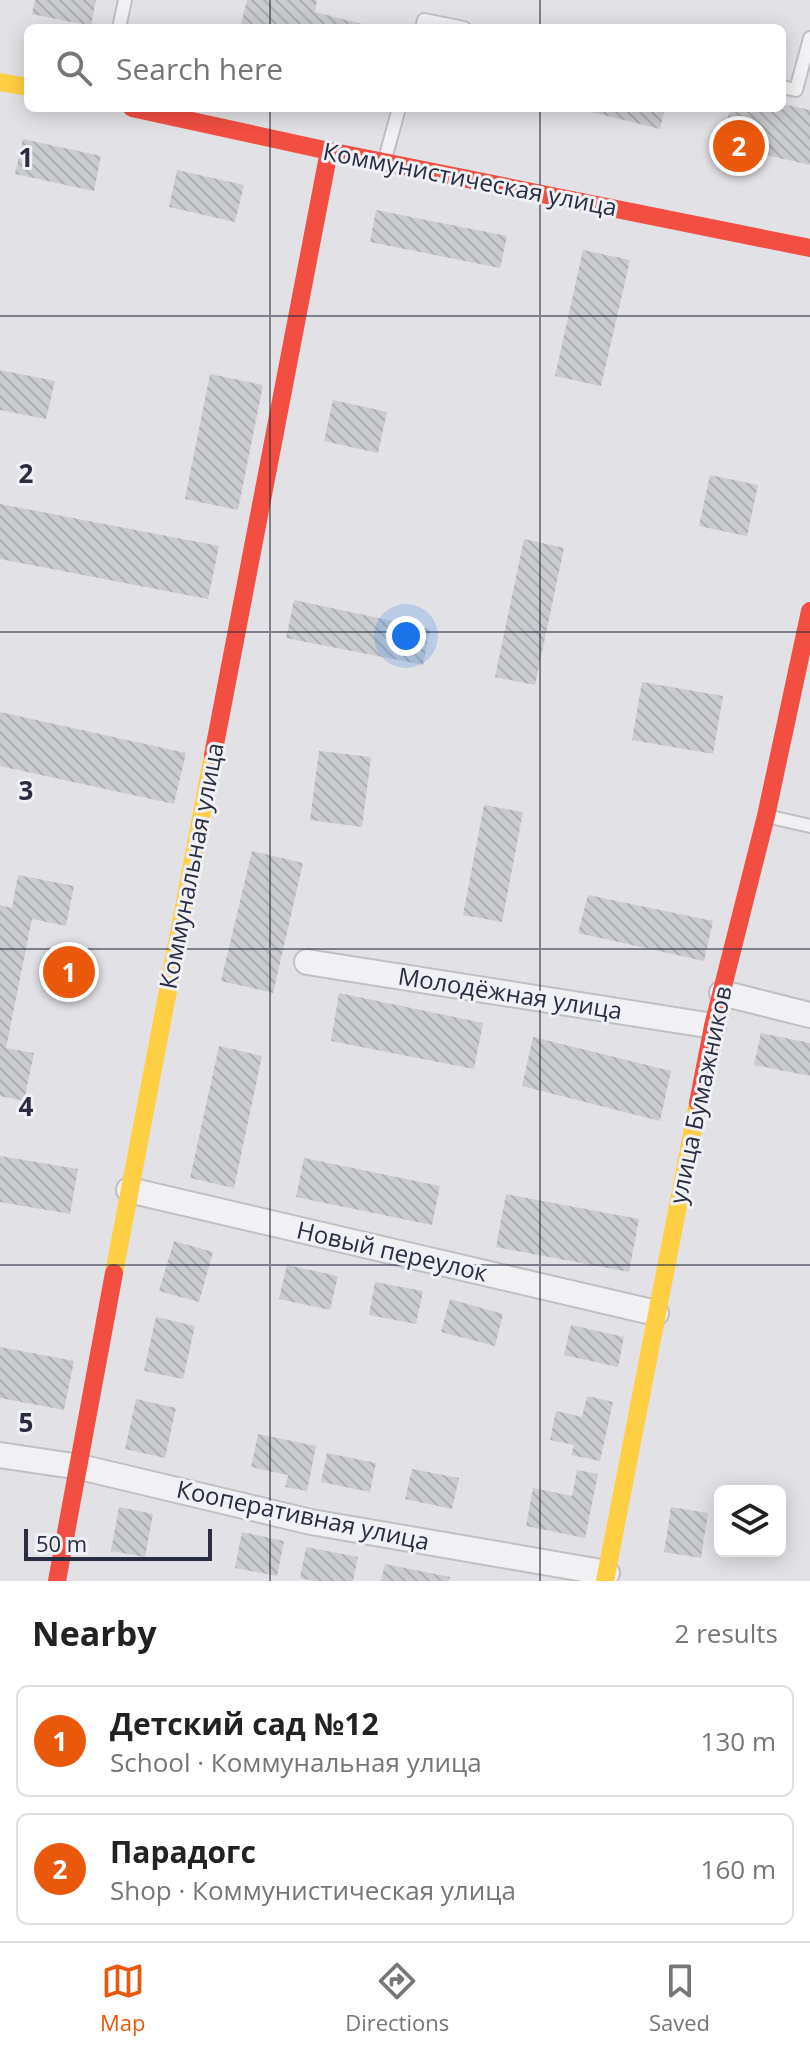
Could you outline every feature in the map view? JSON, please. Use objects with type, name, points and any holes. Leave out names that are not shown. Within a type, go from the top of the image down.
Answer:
[{"type":"street","points":[[0,82],[24,86]]},
{"type":"street","name":"Коммунистическая улица","points":[[150,112],[810,248]]},
{"type":"street","name":"Коммунальная улица","points":[[57,1581],[329,151]]},
{"type":"street","name":"улица Бумажников","points":[[606,1577],[713,1026],[766,816],[810,611]]},
{"type":"street","name":"Молодёжная улица","points":[[307,962],[713,1026]]},
{"type":"street","points":[[722,993],[810,1015]]},
{"type":"street","name":"Новый переулок","points":[[129,1190],[656,1313]]},
{"type":"street","name":"Кооперативная улица","points":[[0,1455],[80,1467],[311,1522],[606,1577]]},
{"type":"lane","points":[[120,24],[125,0]]},
{"type":"lane","points":[[423,24],[424,20],[444,24]]},
{"type":"lane","points":[[786,88],[796,90],[810,38]]},
{"type":"lane","points":[[384,162],[398,112]]},
{"type":"lane","points":[[766,816],[810,826]]},
{"type":"building","points":[[35,0],[96,0],[91,24],[32,14]]},
{"type":"building","points":[[247,0],[317,0],[315,12],[362,24],[241,24]]},
{"type":"building","points":[[786,105],[810,110],[810,165],[722,145],[729,112],[786,112]]},
{"type":"building","points":[[591,112],[664,112],[660,129]]},
{"type":"building","points":[[23,139],[101,156],[94,191],[15,174]]},
{"type":"building","points":[[177,170],[244,185],[235,222],[169,207]]},
{"type":"building","points":[[376,210],[507,236],[500,268],[370,242]]},
{"type":"building","points":[[583,250],[630,260],[601,386],[555,376]]},
{"type":"building","points":[[0,370],[55,381],[46,419],[0,410]]},
{"type":"building","points":[[210,374],[263,385],[238,510],[185,499]]},
{"type":"building","points":[[333,400],[387,412],[378,453],[324,441]]},
{"type":"building","points":[[710,475],[758,485],[747,536],[699,526]]},
{"type":"building","points":[[0,504],[219,546],[208,599],[0,559]]},
{"type":"building","points":[[524,539],[564,548],[535,685],[495,677]]},
{"type":"building","points":[[294,600],[430,629],[423,665],[286,638]]},
{"type":"building","points":[[642,682],[723,696],[713,754],[632,740]]},
{"type":"building","points":[[0,712],[186,753],[174,804],[0,766]]},
{"type":"building","points":[[319,751],[371,757],[362,827],[310,820]]},
{"type":"building","points":[[484,805],[523,812],[502,922],[463,915]]},
{"type":"building","points":[[252,851],[303,863],[273,993],[221,981]]},
{"type":"building","points":[[18,875],[74,886],[66,926],[32,919],[6,1048],[34,1053],[24,1101],[0,1096],[0,905],[12,908]]},
{"type":"building","points":[[588,895],[713,921],[704,961],[578,933]]},
{"type":"building","points":[[339,993],[483,1023],[474,1069],[331,1041]]},
{"type":"building","points":[[761,1033],[810,1043],[810,1076],[754,1065]]},
{"type":"building","points":[[533,1037],[671,1071],[660,1121],[522,1086]]},
{"type":"building","points":[[219,1046],[262,1056],[234,1188],[190,1178]]},
{"type":"building","points":[[0,1156],[78,1169],[70,1214],[0,1202]]},
{"type":"building","points":[[304,1158],[440,1186],[432,1225],[296,1197]]},
{"type":"building","points":[[506,1194],[639,1219],[629,1272],[496,1247]]},
{"type":"building","points":[[174,1241],[213,1252],[199,1302],[159,1291]]},
{"type":"building","points":[[287,1265],[338,1276],[330,1310],[279,1299]]},
{"type":"building","points":[[375,1282],[423,1291],[416,1324],[369,1315]]},
{"type":"building","points":[[450,1299],[503,1314],[495,1346],[441,1332]]},
{"type":"building","points":[[156,1317],[195,1326],[183,1379],[144,1371]]},
{"type":"building","points":[[571,1325],[624,1337],[618,1367],[564,1355]]},
{"type":"building","points":[[0,1347],[74,1361],[64,1410],[0,1398]]},
{"type":"building","points":[[587,1396],[613,1402],[600,1461],[571,1455],[574,1445],[550,1440],[556,1411],[582,1417]]},
{"type":"building","points":[[136,1399],[176,1408],[165,1458],[125,1449]]},
{"type":"building","points":[[258,1434],[316,1446],[307,1491],[285,1487],[288,1475],[251,1467]]},
{"type":"building","points":[[327,1453],[376,1463],[370,1492],[321,1482]]},
{"type":"building","points":[[412,1469],[459,1478],[452,1509],[405,1499]]},
{"type":"building","points":[[577,1470],[598,1474],[585,1538],[526,1526],[533,1488],[572,1496]]},
{"type":"building","points":[[119,1507],[153,1514],[145,1557],[111,1551]]},
{"type":"building","points":[[671,1507],[708,1513],[701,1558],[664,1552]]},
{"type":"building","points":[[242,1532],[284,1541],[277,1576],[235,1568]]},
{"type":"building","points":[[306,1547],[358,1557],[353,1581],[300,1578]]},
{"type":"building","points":[[385,1564],[450,1577],[449,1581],[381,1581]]},
{"type":"traffic: slow","points":[[0,82],[24,86]]},
{"type":"traffic: slow","points":[[114,1273],[213,755]]},
{"type":"traffic: slow","points":[[605,1581],[698,1103]]},
{"type":"traffic: jam","points":[[150,112],[810,248]]},
{"type":"traffic: jam","points":[[213,755],[329,151]]},
{"type":"traffic: jam","points":[[698,1103],[713,1026],[766,816],[810,611]]},
{"type":"traffic: jam","points":[[57,1581],[114,1273]]},
{"type":"place","name":"Парадогс","points":[[739,146]]},
{"type":"place","name":"Детский сад №12","points":[[69,972]]}]
